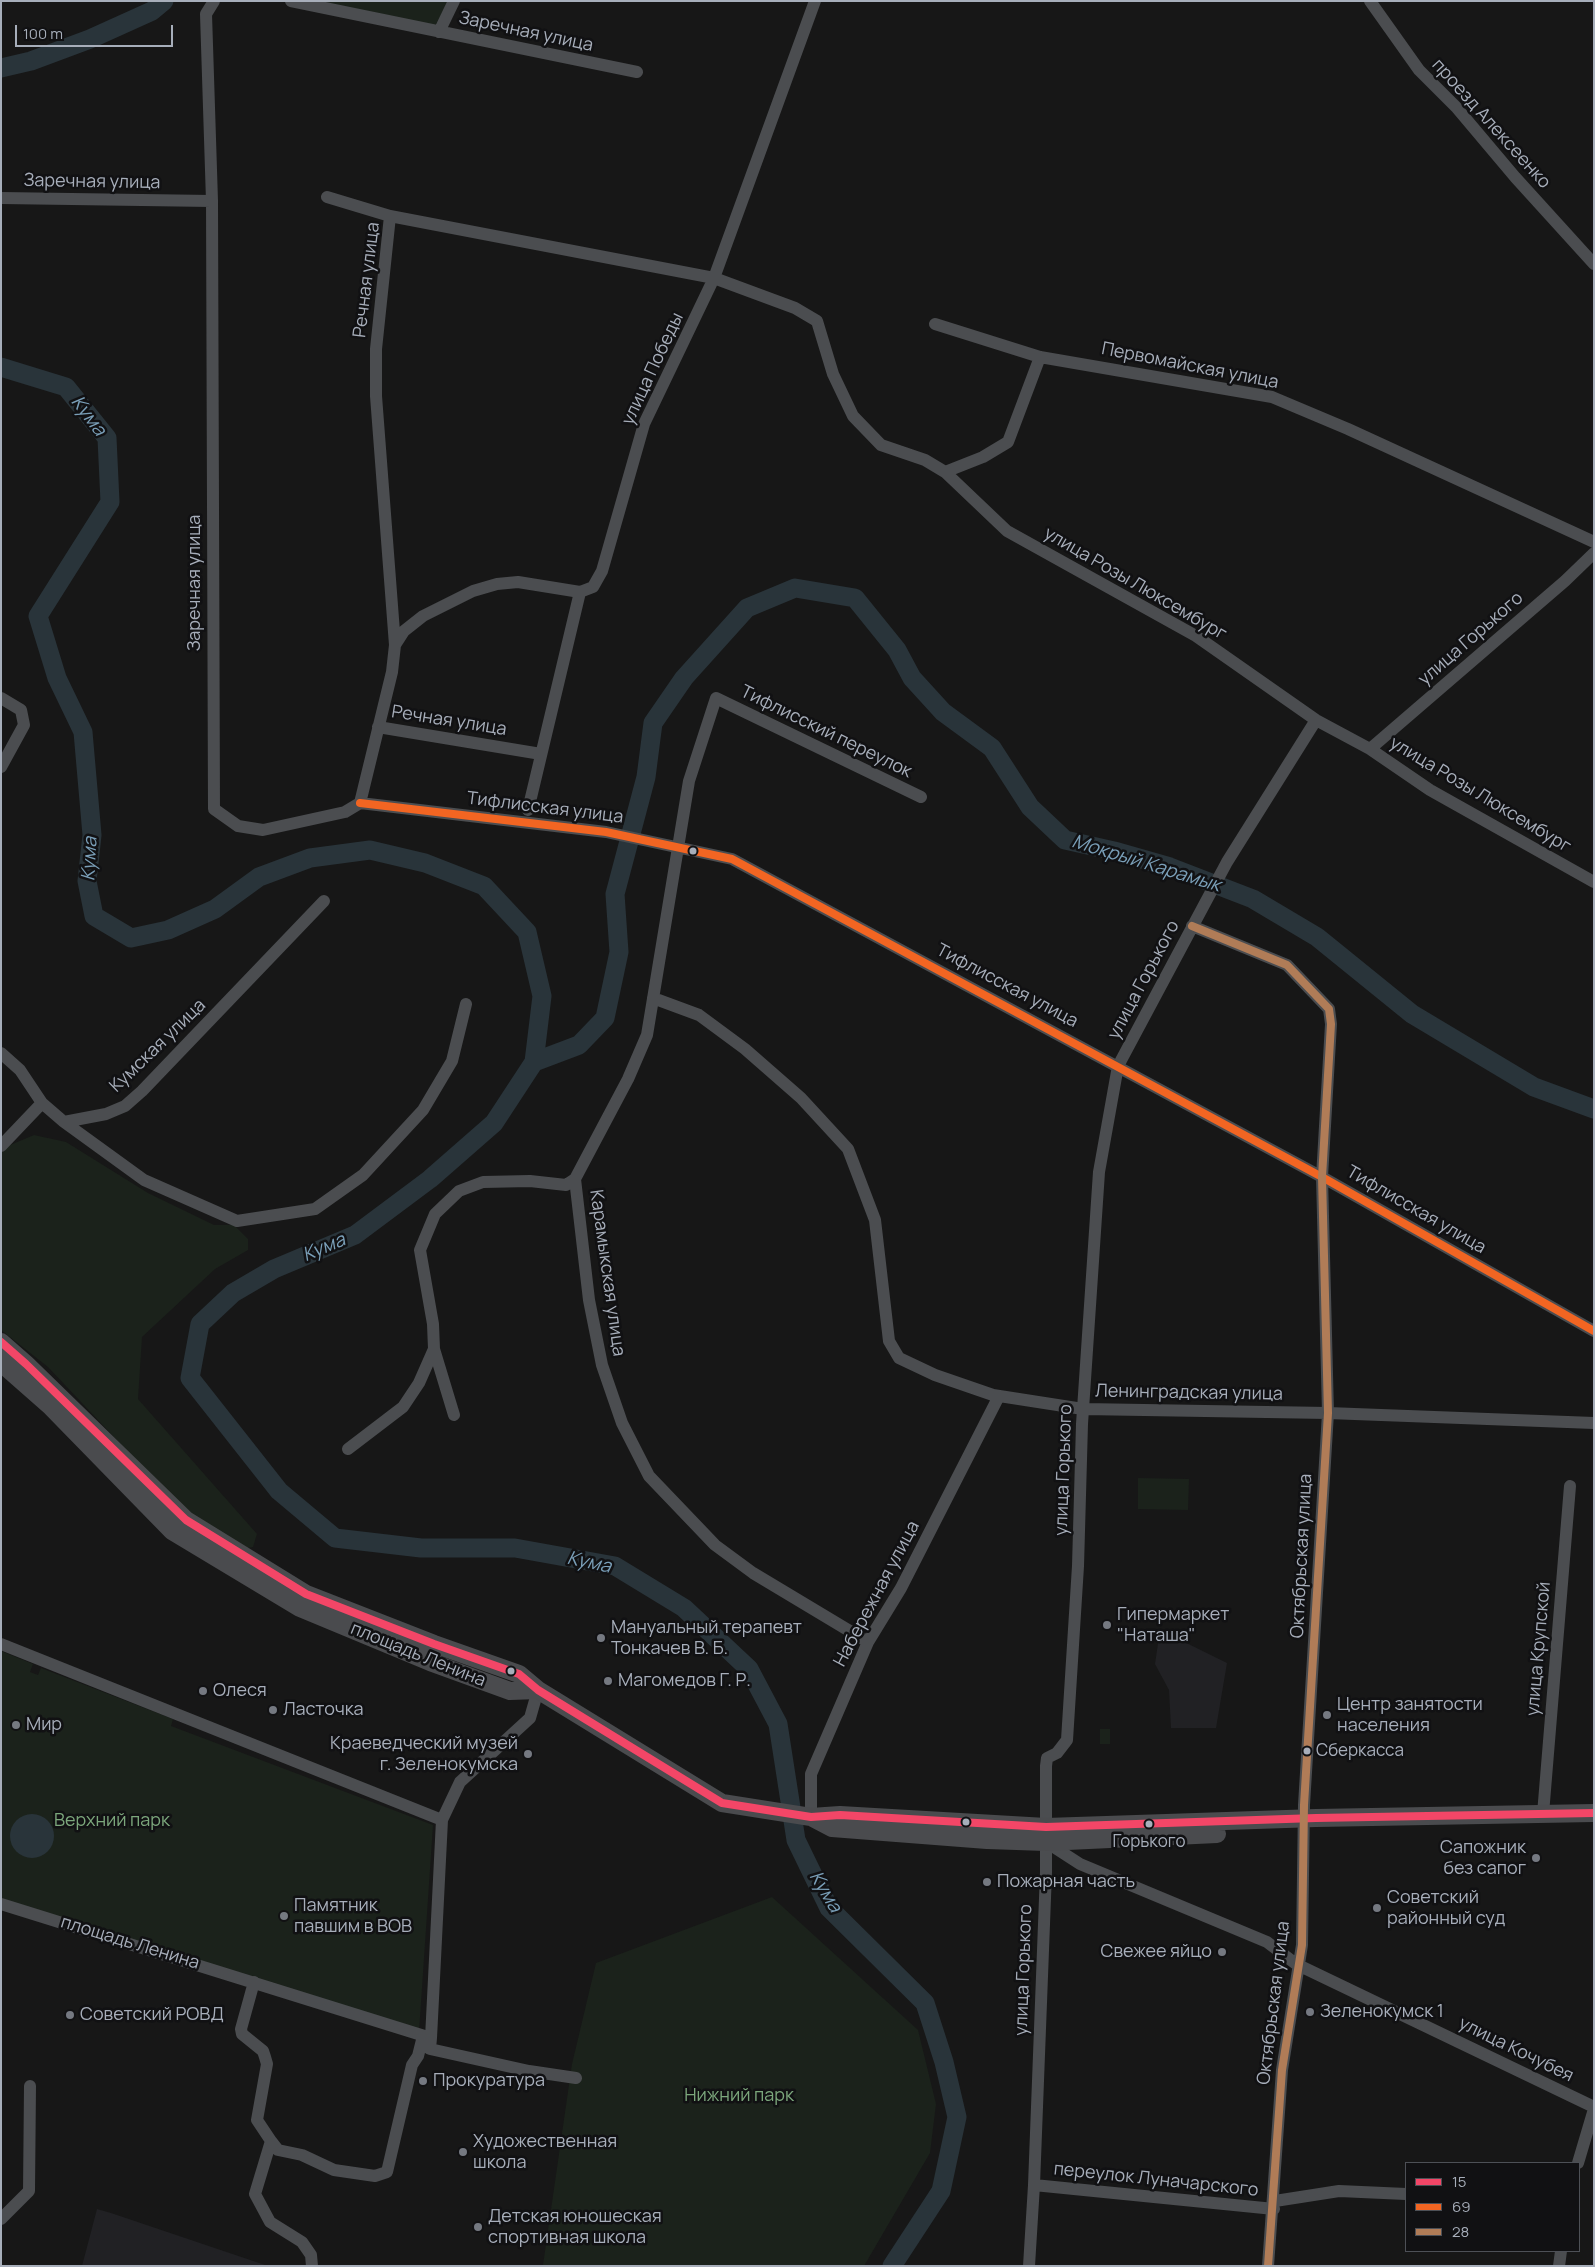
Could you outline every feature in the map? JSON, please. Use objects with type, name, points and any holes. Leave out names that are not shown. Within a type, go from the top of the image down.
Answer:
[{"type":"street","name":"Заречная улица","points":[[214,1],[206,14],[212,201],[214,809],[238,826],[263,830],[345,812],[360,803]]},
{"type":"street","name":"Заречная улица","points":[[291,1],[347,7],[439,32],[637,72]]},
{"type":"street","points":[[439,32],[454,1]]},
{"type":"street","name":"улица Победы","points":[[580,592],[593,587],[602,573],[644,424],[714,278],[815,1]]},
{"type":"street","name":"проезд Алексеенко","points":[[1370,1],[1419,70],[1456,106],[1515,177],[1594,264]]},
{"type":"street","points":[[327,197],[390,216]]},
{"type":"street","name":"Заречная улица","points":[[1,198],[212,201]]},
{"type":"street","name":"Речная улица","points":[[360,803],[392,672],[395,646],[376,396],[377,340],[390,216],[714,278]]},
{"type":"street","name":"улица Розы Люксембург","points":[[714,278],[794,308],[818,321],[833,374],[853,416],[881,445],[925,460],[945,472],[1007,531],[1196,636],[1316,720],[1370,750],[1430,790],[1594,882]]},
{"type":"street","name":"Первомайская улица","points":[[935,324],[1040,357],[1272,397],[1348,429],[1594,542]]},
{"type":"street","points":[[945,472],[983,457],[1008,442],[1040,357]]},
{"type":"street","name":"улица Горького","points":[[1370,750],[1565,581],[1594,552]]},
{"type":"street","points":[[395,646],[404,631],[423,616],[473,591],[497,584],[518,582],[580,592],[528,810]]},
{"type":"street","points":[[1,698],[21,710],[24,719],[24,725],[1,767]]},
{"type":"street","name":"Тифлисский переулок","points":[[716,698],[921,797]]},
{"type":"street","name":"Карамыкская улица","points":[[454,1415],[434,1349],[433,1324],[420,1250],[435,1214],[459,1191],[483,1182],[530,1181],[566,1185],[575,1179],[624,1087],[647,1035],[689,781],[716,698]]},
{"type":"street","name":"улица Горького","points":[[1028,2266],[1034,2185],[1047,1758],[1056,1753],[1067,1740],[1078,1566],[1083,1409],[1098,1172],[1118,1066],[1227,862],[1316,720]]},
{"type":"street","name":"Речная улица","points":[[378,727],[541,754]]},
{"type":"street","name":"Тифлисская улица","points":[[360,803],[606,832],[651,840],[732,859],[1322,1177],[1594,1331]]},
{"type":"street","name":"Кумская улица","points":[[64,1122],[106,1114],[125,1106],[142,1091],[324,901]]},
{"type":"street","name":"Октябрьская улица","points":[[1192,926],[1287,965],[1329,1009],[1331,1024],[1322,1177],[1328,1412],[1303,1824],[1302,1945],[1282,2070],[1274,2205],[1268,2266]]},
{"type":"street","name":"Ленинградская улица","points":[[653,998],[699,1015],[745,1049],[801,1098],[848,1149],[875,1220],[889,1341],[899,1358],[935,1375],[999,1396],[1083,1409],[1328,1412],[1594,1423]]},
{"type":"street","points":[[1,1053],[20,1070],[42,1103],[64,1122],[144,1180],[237,1221],[316,1209],[364,1175],[423,1110],[452,1061],[466,1004]]},
{"type":"street","points":[[1,1146],[42,1103]]},
{"type":"street","name":"Карамыкская улица","points":[[575,1179],[589,1300],[602,1365],[622,1423],[649,1476],[715,1545],[753,1573],[868,1642]]},
{"type":"street","name":"площадь Ленина","points":[[1,1342],[186,1520],[306,1594],[434,1644],[519,1674],[538,1690],[722,1803],[811,1817],[832,1828],[936,1837],[1303,1824]]},
{"type":"street","name":"Карамыкская улица","points":[[348,1449],[404,1407],[419,1383],[434,1349]]},
{"type":"street","name":"площадь Ленина","points":[[1,1363],[50,1406],[172,1531],[300,1608],[430,1662],[510,1691],[538,1690]]},
{"type":"street","name":"Набережная улица","points":[[811,1817],[812,1774],[868,1642],[901,1588],[999,1396]]},
{"type":"street","name":"улица Крупской","points":[[1542,1814],[1570,1486]]},
{"type":"street","points":[[1,1644],[442,1820]]},
{"type":"street","points":[[538,1690],[530,1718],[460,1782],[442,1820],[427,2037],[430,2049],[529,2071],[576,2078]]},
{"type":"street","points":[[1303,1824],[1542,1814],[1594,1814]]},
{"type":"street","points":[[1303,1824],[1594,1825]]},
{"type":"street","name":"улица Кочубея","points":[[1046,1834],[1080,1864],[1267,1942],[1300,1966],[1594,2108]]},
{"type":"street","name":"площадь Ленина","points":[[1,1904],[427,2037]]},
{"type":"street","points":[[254,1982],[241,2028],[242,2034],[265,2057],[264,2080],[257,2120],[278,2150],[302,2155],[334,2170],[375,2176],[387,2172],[412,2065],[427,2037]]},
{"type":"street","points":[[1,2219],[29,2191],[30,2086]]},
{"type":"street","points":[[1578,2162],[1594,2108]]},
{"type":"street","points":[[271,2141],[255,2194],[270,2222],[302,2242],[311,2255],[312,2266]]},
{"type":"street","name":"переулок Луначарского","points":[[1034,2185],[1274,2205],[1339,2191],[1405,2194]]},
{"type":"street","points":[[1559,2266],[1561,2252]]},
{"type":"shaded area","points":[[1160,1630],[1227,1663],[1216,1728],[1171,1728],[1169,1690],[1155,1664]]},
{"type":"shaded area","points":[[32,1814],[44,1818],[50,1824],[54,1836],[50,1848],[44,1854],[32,1858],[20,1854],[14,1848],[10,1836],[14,1824],[20,1818]]},
{"type":"shaded area","points":[[97,2209],[111,2213],[268,2266],[82,2266]]},
{"type":"green space","points":[[309,1],[449,1],[435,26]]},
{"type":"green space","points":[[34,1135],[66,1142],[148,1193],[214,1225],[234,1225],[248,1239],[248,1250],[215,1269],[142,1337],[138,1399],[257,1534],[253,1547],[248,1548],[199,1521],[166,1492],[48,1367],[1,1330],[1,1152],[8,1146]]},
{"type":"green space","points":[[1138,1478],[1189,1479],[1188,1510],[1138,1509]]},
{"type":"green space","name":"Верхний парк","points":[[1,1651],[33,1664],[30,1672],[38,1675],[41,1668],[173,1719],[171,1726],[433,1825],[419,2032],[1,1901]]},
{"type":"green space","points":[[1100,1729],[1110,1729],[1110,1744],[1100,1744]]},
{"type":"green space","name":"Нижний парк","points":[[772,1897],[918,2030],[936,2104],[930,2153],[864,2266],[543,2265],[572,2064],[596,1963]]},
{"type":"waterway","name":"Кума","points":[[1,68],[31,61],[90,39],[152,11],[164,1]]},
{"type":"waterway","name":"Кума","points":[[1,367],[66,387],[107,438],[110,502],[38,616],[57,678],[83,732],[92,835],[87,881],[94,916],[131,938],[168,930],[215,909],[259,877],[310,858],[370,850],[425,863],[484,886],[527,932],[542,996],[534,1062],[494,1123],[430,1179],[355,1235],[274,1269],[233,1293],[200,1324],[190,1378],[279,1491],[335,1538],[421,1548],[515,1548],[615,1566],[684,1608],[749,1669],[778,1724],[796,1840],[829,1908],[925,2003],[944,2062],[957,2117],[941,2191],[892,2266]]},
{"type":"waterway","name":"Мокрый Карамык","points":[[534,1062],[579,1045],[605,1018],[619,952],[615,894],[646,777],[653,723],[684,678],[747,608],[795,588],[855,598],[897,650],[912,678],[943,712],[992,748],[1030,807],[1065,840],[1114,851],[1170,867],[1253,899],[1317,937],[1412,1014],[1534,1087],[1594,1109]]},
{"type":"transit line","name":"69","points":[[360,803],[606,832],[732,859],[1322,1177],[1594,1331]]},
{"type":"transit line","name":"28","points":[[1192,926],[1287,965],[1329,1009],[1331,1024],[1322,1177],[1328,1413],[1304,1805],[1302,1945],[1282,2070],[1268,2266]]},
{"type":"transit line","name":"15","points":[[1,1342],[186,1520],[306,1594],[434,1644],[519,1674],[538,1690],[722,1803],[811,1817],[840,1815],[1046,1827],[1316,1818],[1594,1813]]},
{"type":"place","name":"Гипермаркет \"Наташа\"","points":[[1107,1625]]},
{"type":"place","name":"Мануальный терапевт Тонкачев В. Б.","points":[[601,1638]]},
{"type":"place","name":"Магомедов Г. Р.","points":[[608,1681]]},
{"type":"place","name":"Олеся","points":[[203,1691]]},
{"type":"place","name":"Ласточка","points":[[273,1710]]},
{"type":"place","name":"Центр занятости населения","points":[[1327,1715]]},
{"type":"place","name":"Мир","points":[[16,1725]]},
{"type":"place","name":"Сберкасса","points":[[1307,1751]]},
{"type":"place","name":"Краеведческий музей г. Зеленокумска","points":[[528,1754]]},
{"type":"place","name":"Горького","points":[[1149,1824]]},
{"type":"place","name":"Сапожник без сапог","points":[[1536,1858]]},
{"type":"place","name":"Пожарная часть","points":[[987,1882]]},
{"type":"place","name":"Советский районный суд","points":[[1377,1908]]},
{"type":"place","name":"Памятник павшим в ВОВ","points":[[284,1916]]},
{"type":"place","name":"Свежее яйцо","points":[[1222,1952]]},
{"type":"place","name":"Зеленокумск 1","points":[[1310,2012]]},
{"type":"place","name":"Советский РОВД","points":[[70,2015]]},
{"type":"place","name":"Прокуратура","points":[[423,2081]]},
{"type":"place","name":"Художественная школа","points":[[463,2152]]},
{"type":"place","name":"Детская юношеская спортивная школа","points":[[478,2227]]}]
